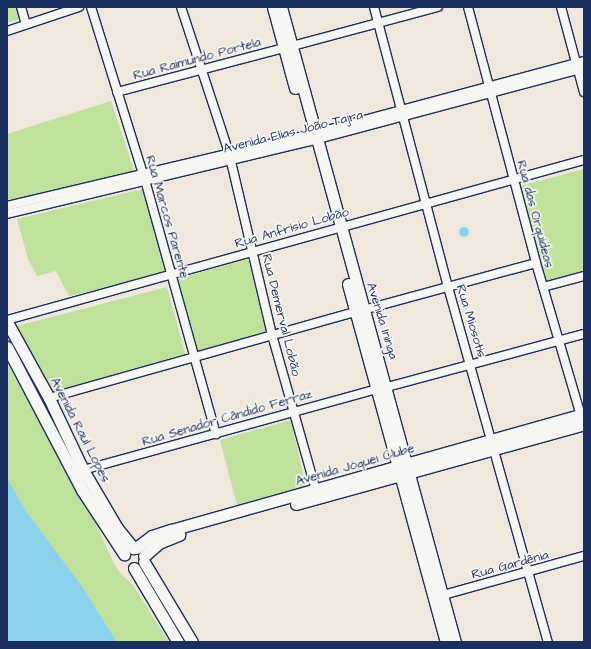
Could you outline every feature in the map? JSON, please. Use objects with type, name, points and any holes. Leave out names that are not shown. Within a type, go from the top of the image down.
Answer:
[{"type":"main road","name":"Avenida Ininga","points":[[273,7],[288,47]]},
{"type":"main road","name":"Avenida Ininga","points":[[281,7],[288,47],[359,311],[383,388],[446,642]]},
{"type":"main road","name":"Avenida Raul Lopes","points":[[7,321],[49,398],[83,470],[117,528],[136,553],[192,642]]},
{"type":"main road","name":"Avenida Raul Lopes","points":[[7,347],[82,490],[136,553]]},
{"type":"main road","name":"Avenida Jóquei Clube","points":[[136,553],[172,537],[404,470],[583,421]]},
{"type":"main road","name":"Avenida Ininga","points":[[404,470],[443,595],[455,642]]},
{"type":"main road","name":"Avenida Jóquei Clube","points":[[136,553],[152,536],[171,530],[316,490],[404,470]]},
{"type":"main road","points":[[136,553],[125,564],[134,568],[178,642]]},
{"type":"main road","points":[[134,568],[136,553]]},
{"type":"street","points":[[21,7],[26,24]]},
{"type":"street","points":[[7,31],[79,7]]},
{"type":"street","name":"Rua Marcos Parente","points":[[92,7],[144,177],[170,275],[195,356],[216,434]]},
{"type":"street","name":"Rua Demerval Lobão","points":[[181,7],[229,157],[272,335],[316,490]]},
{"type":"street","name":"Rua Miosotis","points":[[374,7],[448,287],[471,364],[548,642]]},
{"type":"street","name":"Rua Raimundo Portela","points":[[117,92],[438,7]]},
{"type":"street","name":"Rua das Orquídeas","points":[[468,7],[536,263],[583,421]]},
{"type":"street","points":[[561,7],[580,65],[584,92]]},
{"type":"street","name":"Avenida Elias João Tajra","points":[[7,206],[144,177],[312,137],[580,65]]},
{"type":"street","name":"Rua Anfrísio Lobão","points":[[7,321],[584,160]]},
{"type":"street","name":"Avenida Elias João Tajra","points":[[7,214],[144,177]]},
{"type":"street","points":[[49,398],[195,356],[536,263]]},
{"type":"street","points":[[543,287],[584,276]]},
{"type":"street","name":"Rua Senador Cândido Ferraz","points":[[83,470],[216,434],[293,411],[584,334]]},
{"type":"street","name":"Rua Gardênia","points":[[443,595],[529,573],[584,556]]},
{"type":"green space","points":[[7,7],[16,7],[21,19],[7,23]]},
{"type":"green space","points":[[111,101],[135,173],[7,204],[7,134]]},
{"type":"green space","points":[[584,169],[584,274],[545,284],[520,186]]},
{"type":"green space","points":[[143,189],[166,274],[69,296],[56,271],[37,276],[28,259],[17,219]]},
{"type":"green space","points":[[248,259],[268,332],[197,351],[177,279]]},
{"type":"green space","points":[[167,287],[186,357],[52,393],[17,326]]},
{"type":"green space","points":[[7,363],[96,524],[114,564],[121,574],[133,585],[169,642],[117,642],[81,585],[26,511],[7,478]]},
{"type":"green space","points":[[291,420],[306,487],[237,505],[220,440]]},
{"type":"water","points":[[464,227],[469,232],[464,237],[459,232]]},
{"type":"water","points":[[7,478],[26,511],[81,585],[117,642],[7,642]]}]
